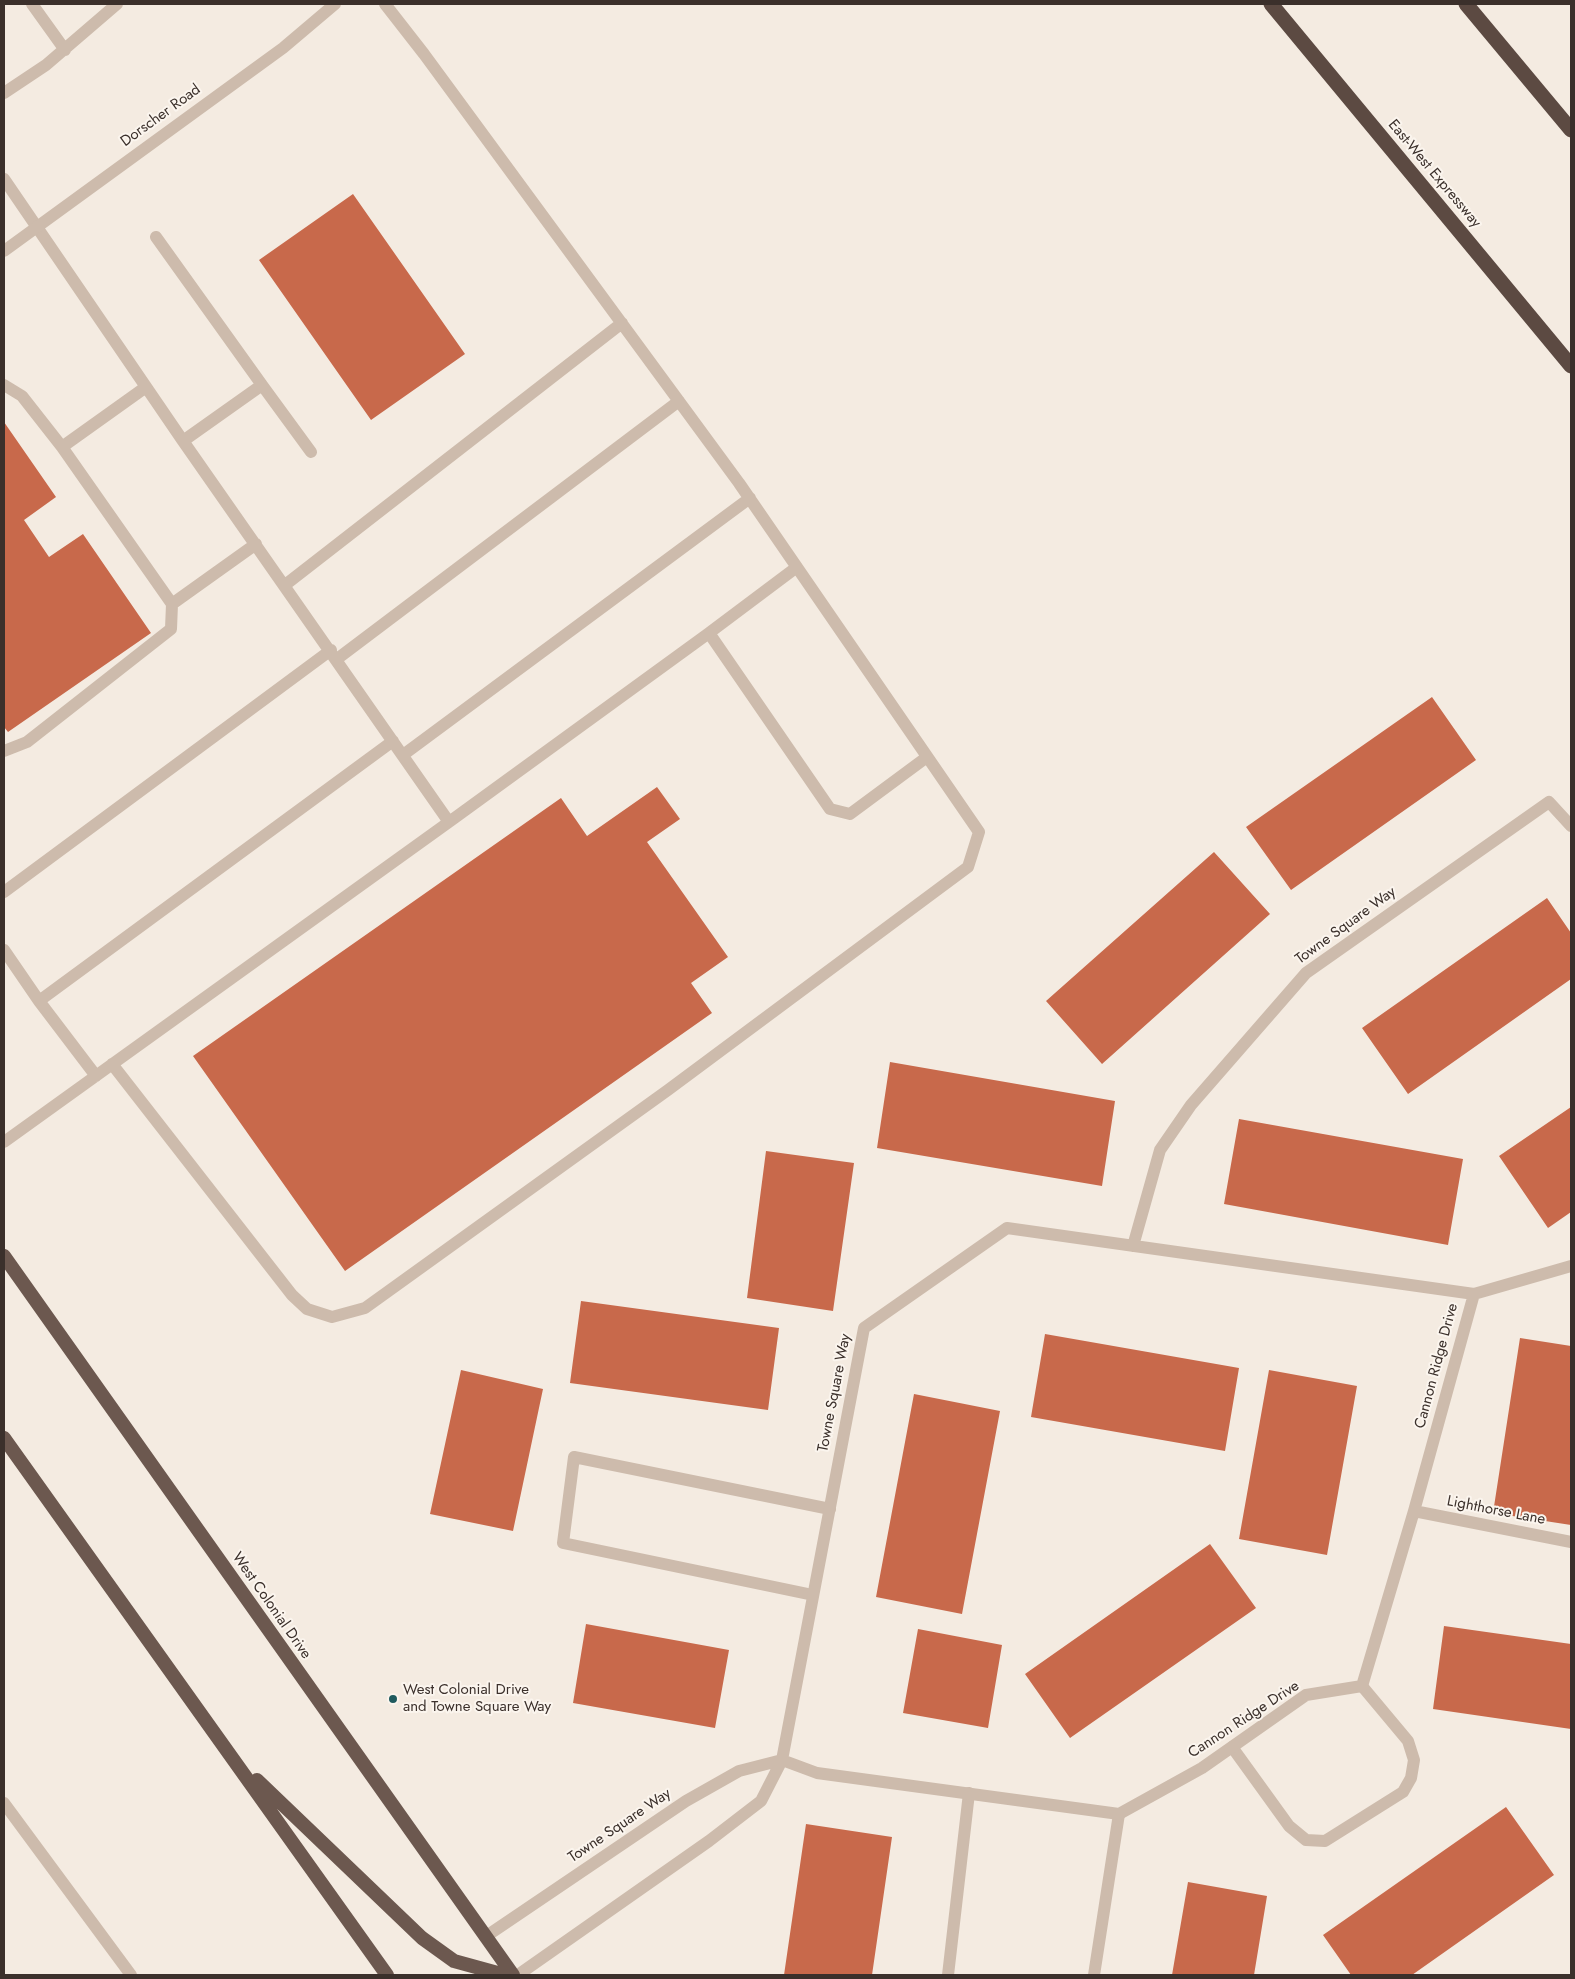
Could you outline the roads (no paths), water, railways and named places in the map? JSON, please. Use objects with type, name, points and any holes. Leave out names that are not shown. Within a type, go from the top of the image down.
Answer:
[{"type":"highway","name":"East-West Expressway","points":[[1270,4],[1571,366]]},
{"type":"highway","points":[[1466,4],[1571,130]]},
{"type":"highway","name":"West Colonial Drive","points":[[4,1256],[512,1975]]},
{"type":"highway","points":[[4,1438],[235,1759],[387,1975]]},
{"type":"highway","points":[[235,1759],[422,1938],[454,1961],[505,1975]]},
{"type":"street","points":[[32,4],[65,50]]},
{"type":"street","points":[[4,92],[46,65],[116,4]]},
{"type":"street","name":"Dorscher Road","points":[[4,251],[283,48],[335,4]]},
{"type":"street","points":[[112,1064],[292,1295],[308,1309],[332,1317],[365,1308],[668,1090],[968,868],[979,832],[750,498],[424,54],[385,4]]},
{"type":"street","points":[[4,180],[183,441],[449,822]]},
{"type":"street","points":[[156,237],[311,452]]},
{"type":"street","points":[[285,585],[622,324]]},
{"type":"street","points":[[183,441],[262,385]]},
{"type":"street","points":[[4,386],[22,396],[62,446],[172,604],[171,629],[26,742],[4,751]]},
{"type":"street","points":[[62,446],[146,386]]},
{"type":"street","points":[[4,892],[334,655],[679,401]]},
{"type":"street","points":[[403,755],[750,498]]},
{"type":"street","points":[[172,604],[256,544]]},
{"type":"street","points":[[4,1142],[449,822],[797,567]]},
{"type":"street","points":[[709,633],[830,809],[850,814],[928,757]]},
{"type":"street","points":[[39,1001],[393,741]]},
{"type":"street","name":"Towne Square Way","points":[[1133,1246],[1160,1150],[1192,1104],[1306,973],[1549,802],[1571,826]]},
{"type":"street","points":[[4,950],[39,1001],[96,1076]]},
{"type":"street","name":"Towne Square Way","points":[[518,1975],[709,1841],[761,1801],[782,1760],[864,1328],[1007,1228],[1474,1294],[1571,1266]]},
{"type":"street","name":"Cannon Ridge Drive","points":[[1119,1814],[1202,1768],[1306,1695],[1362,1686],[1414,1511],[1474,1294]]},
{"type":"street","points":[[813,1595],[563,1543],[574,1458],[830,1509]]},
{"type":"street","name":"Lighthorse Lane","points":[[1414,1511],[1571,1542]]},
{"type":"street","points":[[1232,1747],[1289,1826],[1306,1840],[1325,1841],[1403,1792],[1410,1778],[1414,1760],[1408,1740],[1362,1686]]},
{"type":"street","points":[[782,1760],[817,1773],[1119,1814],[1094,1975]]},
{"type":"street","name":"Towne Square Way","points":[[485,1937],[686,1801],[739,1771],[782,1760]]},
{"type":"street","points":[[948,1975],[969,1793]]},
{"type":"street","points":[[4,1803],[131,1975]]},
{"type":"place","name":"West Colonial Drive and Towne Square Way","points":[[393,1699]]}]
